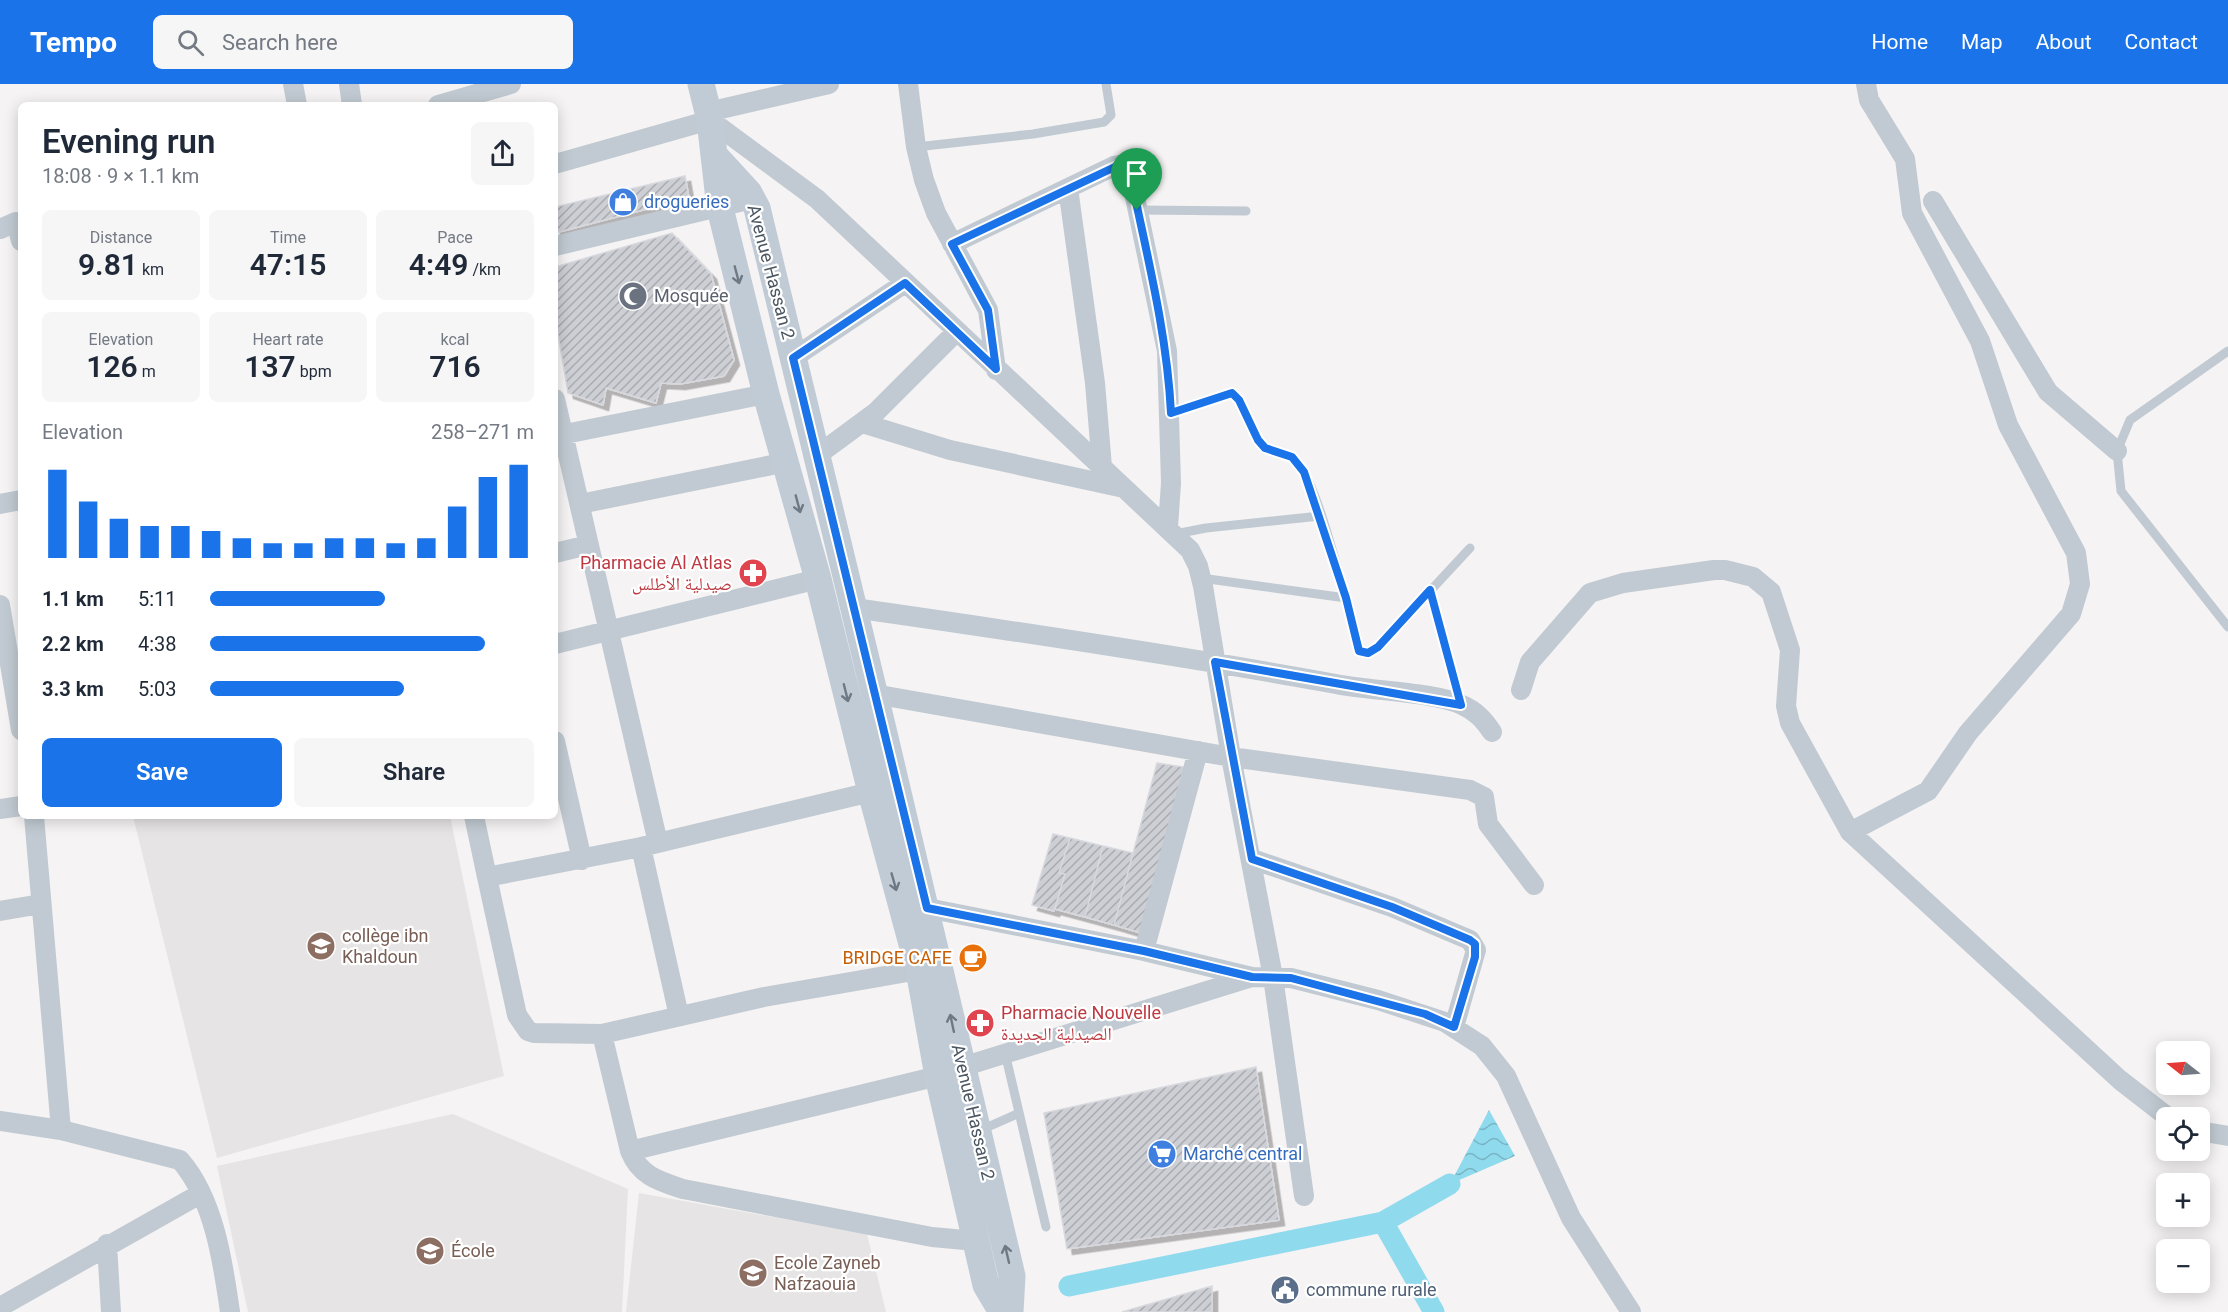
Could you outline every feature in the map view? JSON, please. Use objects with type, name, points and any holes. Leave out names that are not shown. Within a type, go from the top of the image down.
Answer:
[{"type":"main road","name":"Avenue Hassan 2","points":[[701,84],[709,116],[720,208],[766,394],[787,462],[818,579],[871,792],[919,970],[950,1072],[978,1131],[1012,1276],[1010,1312]]},
{"type":"main road","name":"Avenue Hassan 2","points":[[715,156],[757,208],[764,235],[815,457],[927,908],[976,1241],[986,1285],[1002,1312]]},
{"type":"main road","points":[[730,246],[764,235]]},
{"type":"street","points":[[293,84],[296,102]]},
{"type":"street","points":[[349,84],[352,102]]},
{"type":"street","points":[[447,97],[479,99],[511,84]]},
{"type":"street","points":[[558,163],[709,116],[829,84]]},
{"type":"street","points":[[908,84],[916,147],[924,180],[952,244],[988,310],[996,369]]},
{"type":"street","points":[[1850,832],[1928,791],[1968,733],[2070,614],[2080,584],[2076,553],[2008,424],[1980,341],[1912,213],[1905,159],[1869,100],[1866,84]]},
{"type":"street","points":[[709,116],[817,199],[1190,550],[1201,578],[1231,757],[1273,977],[1304,1196]]},
{"type":"street","points":[[952,244],[1121,165],[1131,178],[1167,351],[1171,413],[1171,531]]},
{"type":"street","points":[[1068,188],[1095,382],[1102,467]]},
{"type":"street","points":[[558,245],[752,200]]},
{"type":"street","points":[[1933,201],[2048,392],[2117,451]]},
{"type":"street","points":[[793,358],[905,283]]},
{"type":"street","points":[[815,457],[862,423],[915,375],[956,332]]},
{"type":"street","points":[[679,1016],[650,845],[608,633],[580,504],[559,435],[766,394]]},
{"type":"street","points":[[862,423],[950,450],[1124,488]]},
{"type":"street","points":[[580,504],[787,462]]},
{"type":"street","points":[[0,504],[18,501]]},
{"type":"street","points":[[558,553],[588,545]]},
{"type":"street","points":[[1521,690],[1530,662],[1590,593],[1623,584],[1714,570],[1753,577],[1771,592],[1790,650],[1786,706],[1790,723],[1850,832],[2120,1080],[2156,1108]]},
{"type":"street","points":[[558,643],[608,633],[818,579]]},
{"type":"street","points":[[0,605],[9,633],[18,706]]},
{"type":"street","points":[[854,608],[1215,662],[1461,705],[1483,718],[1492,732]]},
{"type":"street","points":[[874,694],[1231,757],[1477,793],[1485,801],[1488,824],[1534,885]]},
{"type":"street","points":[[1144,951],[1198,751]]},
{"type":"street","points":[[558,754],[582,860]]},
{"type":"street","points":[[487,877],[650,845],[871,792]]},
{"type":"street","points":[[0,810],[18,807]]},
{"type":"street","points":[[34,819],[62,1130]]},
{"type":"street","points":[[475,819],[517,1015],[523,1024],[534,1033],[602,1034],[764,997],[919,970]]},
{"type":"street","points":[[1252,859],[1392,907],[1475,944],[1475,957],[1454,1027]]},
{"type":"street","points":[[0,911],[41,904]]},
{"type":"street","points":[[927,908],[1144,951],[1252,977],[1291,978],[1425,1014],[1454,1027],[1482,1046],[1506,1076],[1571,1218],[1631,1312]]},
{"type":"street","points":[[630,1151],[950,1072],[1252,977]]},
{"type":"street","points":[[602,1034],[630,1151],[636,1165],[653,1179],[683,1189],[932,1237],[976,1241]]},
{"type":"street","points":[[0,1121],[62,1130],[173,1157],[186,1167],[210,1219],[230,1312]]},
{"type":"street","points":[[2210,1133],[2228,1136]]},
{"type":"street","points":[[0,1307],[200,1194]]},
{"type":"street","points":[[107,1245],[111,1312]]},
{"type":"lane","points":[[916,147],[1033,134],[1104,122],[1111,115],[1106,84]]},
{"type":"lane","points":[[1137,210],[1246,211]]},
{"type":"lane","points":[[2228,351],[2130,420],[2117,451],[2121,491],[2228,627]]},
{"type":"lane","points":[[1171,413],[1214,398],[1234,394],[1265,448],[1287,454],[1297,462],[1304,472],[1320,516],[1346,598],[1357,646],[1363,653],[1378,647],[1470,548]]},
{"type":"lane","points":[[1171,531],[1320,516]]},
{"type":"lane","points":[[1201,578],[1346,598]]},
{"type":"lane","points":[[1430,590],[1461,705]]},
{"type":"lane","points":[[1005,1053],[1046,1227]]},
{"type":"lane","points":[[978,1131],[1019,1113]]},
{"type":"shaded area","name":"collège ibn Khaldoun","points":[[134,819],[451,819],[504,1076],[217,1158]]},
{"type":"shaded area","name":"École","points":[[453,1114],[628,1189],[622,1312],[248,1312],[217,1166]]},
{"type":"shaded area","name":"Ecole Zayneb Nafzaouia","points":[[639,1193],[867,1234],[886,1312],[626,1312]]},
{"type":"water","points":[[1489,1110],[1515,1156],[1450,1184]]},
{"type":"building","name":"drogueries","points":[[685,176],[689,198],[558,232],[558,206]]},
{"type":"building","name":"Mosquée","points":[[672,233],[711,274],[734,360],[724,376],[680,384],[661,383],[656,403],[606,388],[603,405],[568,393],[558,335],[558,266]]},
{"type":"building","points":[[1157,763],[1184,767],[1141,933],[1114,925]]},
{"type":"building","points":[[1053,834],[1070,838],[1059,873],[1065,874],[1054,911],[1032,905]]},
{"type":"building","points":[[1070,838],[1103,846],[1085,917],[1055,909],[1065,874],[1059,873]]},
{"type":"building","points":[[1103,846],[1133,853],[1114,925],[1085,917]]},
{"type":"building","points":[[1256,1067],[1279,1220],[1067,1249],[1044,1113]]},
{"type":"building","points":[[1212,1286],[1212,1312],[1122,1312]]},
{"type":"waterway","points":[[1069,1286],[1383,1222],[1450,1184]]},
{"type":"waterway","points":[[1383,1222],[1434,1312]]},
{"type":"place","name":"drogueries","points":[[623,202]]},
{"type":"place","name":"Mosquée","points":[[633,296]]},
{"type":"place","name":"Pharmacie Al Atlas صيدلية الأطلس","points":[[753,573]]},
{"type":"place","name":"collège ibn Khaldoun","points":[[321,946]]},
{"type":"place","name":"BRIDGE CAFE","points":[[973,958]]},
{"type":"place","name":"Pharmacie Nouvelle الصيدلية الجديدة","points":[[980,1023]]},
{"type":"place","name":"Marché central","points":[[1162,1154]]},
{"type":"place","name":"École","points":[[430,1251]]},
{"type":"place","name":"Ecole Zayneb Nafzaouia","points":[[753,1273]]},
{"type":"place","name":"commune rurale","points":[[1285,1290]]},
{"type":"route","points":[[1119,165],[1126,168],[1131,178],[1137,210],[1167,351],[1171,413],[1232,393],[1239,400],[1258,440],[1265,448],[1287,454],[1297,462],[1313,494],[1353,621],[1359,651],[1368,653],[1378,647],[1430,590],[1443,628],[1461,705],[1447,700],[1364,690],[1215,662],[1231,757],[1252,859],[1392,907],[1463,936],[1475,944],[1475,957],[1454,1027],[1425,1014],[1291,978],[1252,977],[1144,951],[927,908],[815,457],[793,358],[905,283],[996,369],[992,324],[988,310],[952,244],[1119,165]]}]
